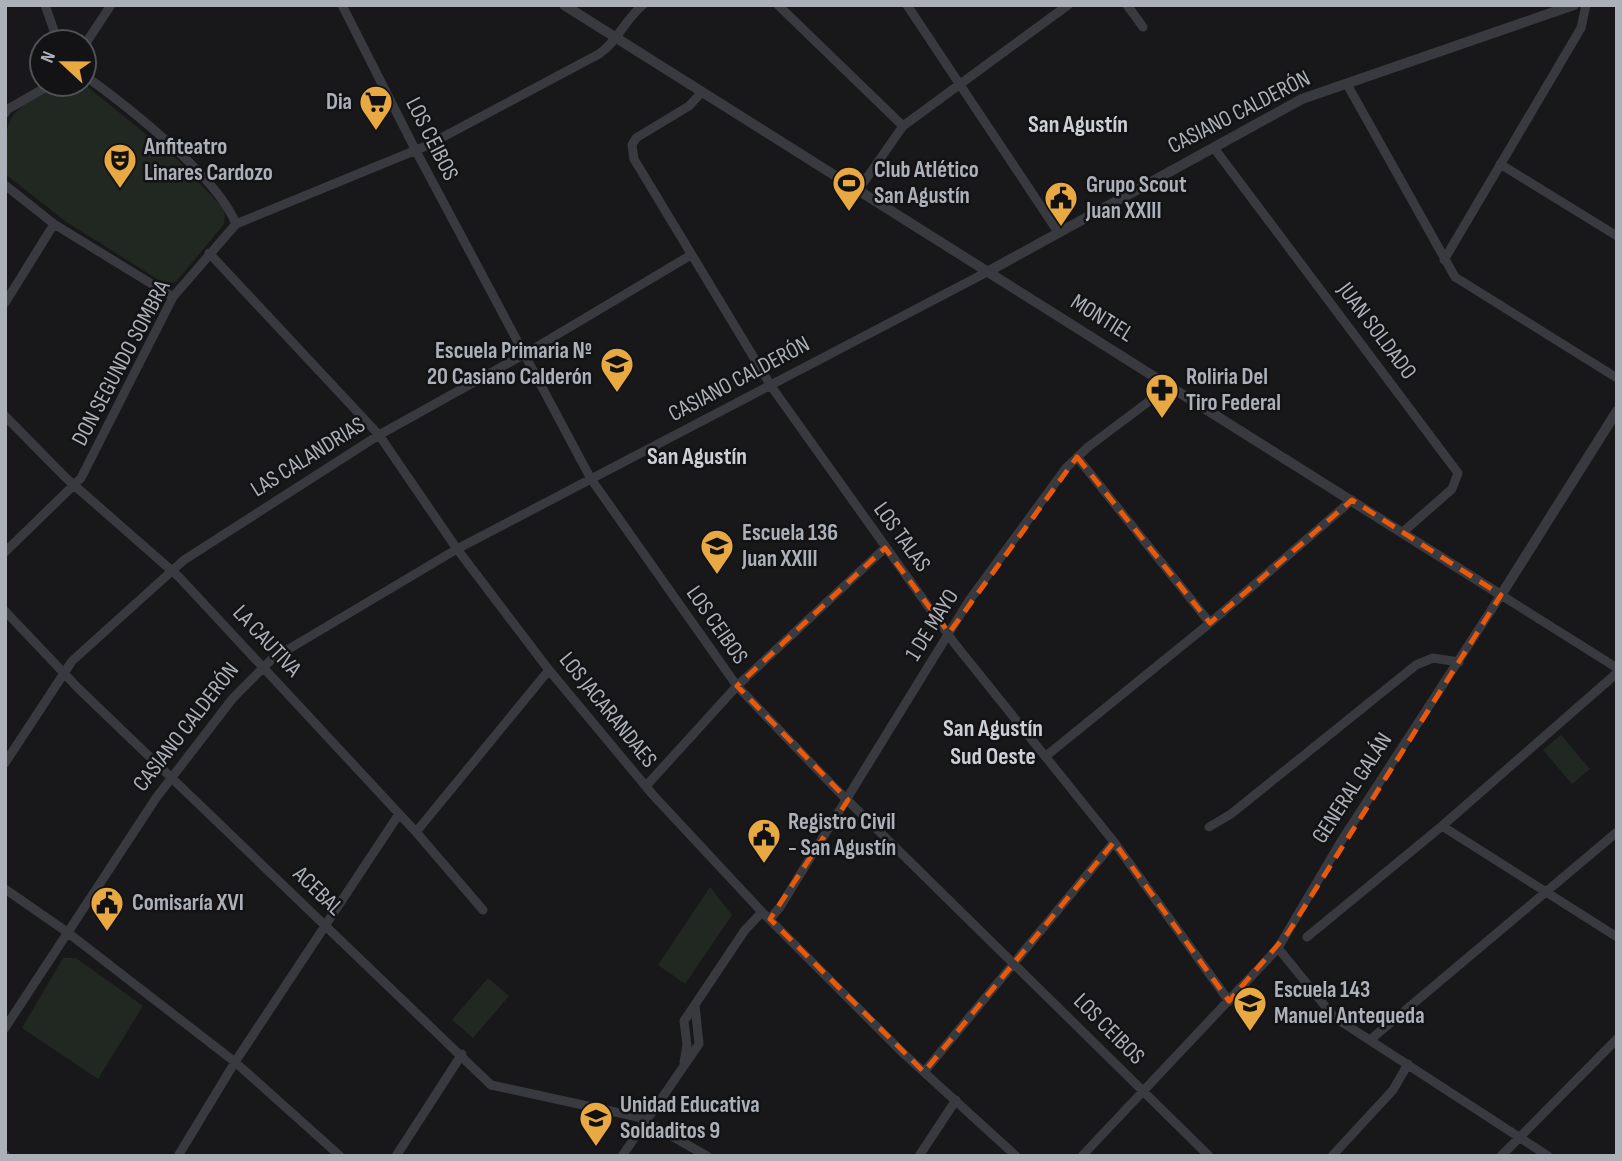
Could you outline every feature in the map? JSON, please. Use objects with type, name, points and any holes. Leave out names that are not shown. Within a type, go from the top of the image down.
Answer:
[{"type":"street","points":[[45,5],[53,28]]},
{"type":"street","points":[[96,28],[111,5]]},
{"type":"street","name":"LOS CEIBOS","points":[[342,5],[523,355],[591,479],[737,686],[848,800],[1209,1156]]},
{"type":"street","name":"MONTIEL","points":[[564,5],[1403,532],[1617,670]]},
{"type":"street","points":[[778,5],[903,126]]},
{"type":"street","points":[[907,5],[1058,232]]},
{"type":"street","points":[[859,189],[903,126],[1069,5]]},
{"type":"street","points":[[1127,5],[1143,27]]},
{"type":"street","name":"CASIANO CALDERÓN","points":[[5,1028],[172,777],[233,698],[264,665],[457,549],[989,271],[1303,99],[1348,86],[1574,5]]},
{"type":"street","points":[[1444,260],[1581,28],[1586,5]]},
{"type":"street","name":"DON SEGUNDO SOMBRA","points":[[5,552],[75,486],[87,470],[173,297],[236,224],[416,151],[599,54],[616,38],[637,7]]},
{"type":"street","points":[[1348,86],[1444,260],[1464,284],[1617,378]]},
{"type":"street","points":[[98,87],[183,158],[227,205],[236,224]]},
{"type":"street","name":"LOS TALAS","points":[[702,92],[689,106],[644,132],[632,145],[634,159],[771,386],[949,633],[1114,842],[1229,1001]]},
{"type":"street","points":[[6,109],[28,97]]},
{"type":"street","name":"JUAN SOLDADO","points":[[1214,148],[1458,473],[1456,485],[1403,532]]},
{"type":"street","points":[[1500,164],[1617,236]]},
{"type":"street","points":[[5,185],[54,224],[173,297]]},
{"type":"street","points":[[5,303],[54,224]]},
{"type":"street","name":"LOS JACARANDAES","points":[[209,253],[379,435],[457,549],[549,670],[646,786],[766,915],[924,1072],[1016,1156]]},
{"type":"street","name":"LAS CALANDRIAS","points":[[5,763],[63,671],[172,570],[379,435],[523,355],[691,255]]},
{"type":"street","name":"1 DE MAYO","points":[[684,1062],[687,1045],[684,1021],[745,930],[780,907],[949,633],[1077,457],[1148,402],[1164,382]]},
{"type":"street","name":"GENERAL GALÁN","points":[[1082,1156],[1278,948],[1340,843],[1459,662],[1617,411]]},
{"type":"street","name":"LA CAUTIVA","points":[[5,416],[75,486],[172,570],[264,665],[416,832],[482,910]]},
{"type":"street","points":[[1077,457],[1210,623]]},
{"type":"street","points":[[1046,755],[1210,623],[1352,500]]},
{"type":"street","points":[[646,786],[737,686],[886,548]]},
{"type":"street","name":"ACEBAL","points":[[5,611],[172,777],[498,1088],[647,1120],[707,1156]]},
{"type":"street","points":[[1209,827],[1231,814],[1416,665],[1433,658],[1459,662]]},
{"type":"street","points":[[416,832],[549,670]]},
{"type":"street","points":[[1307,937],[1442,826],[1617,670]]},
{"type":"street","points":[[178,1156],[234,1062],[399,814]]},
{"type":"street","points":[[1442,826],[1617,937]]},
{"type":"street","points":[[1370,1040],[1548,893],[1617,832]]},
{"type":"street","points":[[924,1072],[1114,842]]},
{"type":"street","points":[[5,889],[67,932],[234,1062],[340,1156]]},
{"type":"street","points":[[1278,948],[1325,1010],[1548,1156]]},
{"type":"street","points":[[622,1156],[701,1039],[695,1005]]},
{"type":"street","points":[[1501,1156],[1617,1039]]},
{"type":"street","points":[[396,1156],[461,1054]]},
{"type":"street","points":[[1332,1156],[1393,1090],[1408,1064]]},
{"type":"street","points":[[919,1156],[956,1100]]},
{"type":"highlighted area","points":[[1077,457],[1210,623],[1352,500],[1501,595],[1288,933],[1229,1001],[1114,842],[924,1072],[770,919],[848,800],[737,686],[885,548],[949,633]]},
{"type":"shaded area","points":[[98,95],[179,161],[225,210],[224,224],[176,282],[165,284],[65,221],[5,174],[9,125],[13,116],[37,98],[98,98]]},
{"type":"shaded area","points":[[1561,735],[1590,769],[1572,784],[1543,750]]},
{"type":"shaded area","points":[[710,887],[732,915],[685,984],[658,965]]},
{"type":"shaded area","points":[[63,958],[76,958],[143,1006],[98,1079],[22,1028]]},
{"type":"shaded area","points":[[488,978],[509,996],[473,1038],[452,1020]]},
{"type":"place","name":"Dia","points":[[376,132]]},
{"type":"place","name":"Anfiteatro Linares Cardozo","points":[[120,190]]},
{"type":"place","name":"Club Atlético San Agustín","points":[[849,213]]},
{"type":"place","name":"Grupo Scout Juan XXIII","points":[[1061,228]]},
{"type":"place","name":"Escuela Primaria Nº 20 Casiano Calderón","points":[[617,394]]},
{"type":"place","name":"Roliria Del Tiro Federal","points":[[1162,420]]},
{"type":"place","name":"Escuela 136 Juan XXIII","points":[[717,576]]},
{"type":"place","name":"Registro Civil - San Agustín","points":[[764,865]]},
{"type":"place","name":"Comisaría XVI","points":[[107,933]]},
{"type":"place","name":"Escuela 143 Manuel Antequeda","points":[[1250,1033]]},
{"type":"place","name":"Unidad Educativa Soldaditos 9","points":[[596,1148]]},
{"type":"district","name":"San Agustín","points":[[1078,124]]},
{"type":"district","name":"San Agustín","points":[[697,456]]},
{"type":"district","name":"San Agustín Sud Oeste","points":[[993,742]]}]
